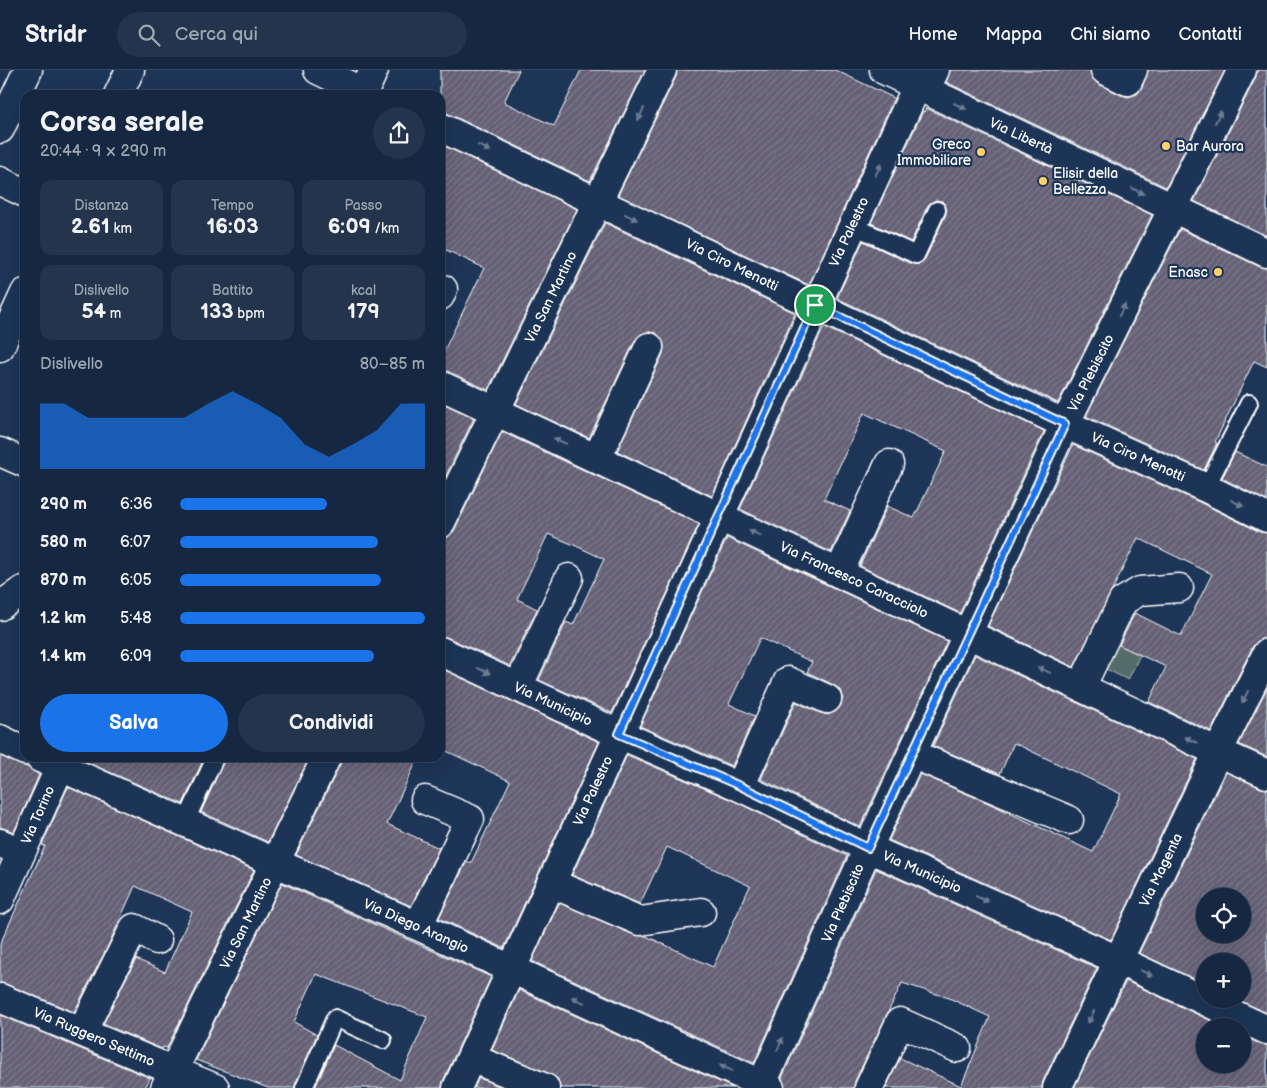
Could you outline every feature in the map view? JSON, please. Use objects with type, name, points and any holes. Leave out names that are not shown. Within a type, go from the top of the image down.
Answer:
[{"type":"street","points":[[0,128],[28,70]]},
{"type":"street","points":[[120,90],[130,70]]},
{"type":"street","points":[[318,70],[368,88]]},
{"type":"street","name":"Via San Martino","points":[[445,514],[662,70]]},
{"type":"street","name":"Via Libertà","points":[[884,70],[926,82],[1173,208],[1267,252]]},
{"type":"street","points":[[1105,70],[1128,81],[1133,70]]},
{"type":"street","name":"Via Plebiscito","points":[[764,1087],[868,848],[1065,424],[1242,70]]},
{"type":"street","name":"Via Palestro","points":[[457,1088],[852,225],[926,82]]},
{"type":"street","name":"Via Ciro Menotti","points":[[445,129],[1267,518]]},
{"type":"street","points":[[0,182],[20,191]]},
{"type":"street","points":[[2,337],[20,303]]},
{"type":"street","points":[[597,458],[648,347]]},
{"type":"street","name":"Via Francesco Caracciolo","points":[[445,387],[1267,774]]},
{"type":"street","points":[[0,452],[20,461]]},
{"type":"street","points":[[839,573],[889,464]]},
{"type":"street","points":[[518,688],[569,578]]},
{"type":"street","points":[[1081,687],[1123,602],[1140,591],[1180,588]]},
{"type":"street","points":[[0,606],[20,592]]},
{"type":"street","name":"Via Municipio","points":[[445,652],[518,688],[740,786],[868,848],[1118,960],[1267,1030]]},
{"type":"street","name":"Via Magenta","points":[[1056,1088],[1267,654]]},
{"type":"street","points":[[740,786],[788,681],[827,699]]},
{"type":"street","points":[[0,739],[20,749]]},
{"type":"street","points":[[912,754],[1069,820]]},
{"type":"street","name":"Via Torino","points":[[0,900],[11,848],[54,762]]},
{"type":"street","name":"Via Diego Arangio","points":[[56,762],[185,823],[418,926],[764,1087]]},
{"type":"street","name":"Via San Martino","points":[[169,1079],[324,762]]},
{"type":"street","points":[[418,926],[470,819],[426,800]]},
{"type":"street","points":[[550,883],[640,921],[701,912]]},
{"type":"street","points":[[82,1032],[134,928],[156,940]]},
{"type":"street","name":"Via Ruggero Settimo","points":[[0,998],[82,1032],[169,1079],[215,1088]]},
{"type":"street","points":[[869,1088],[900,1022],[957,1048]]},
{"type":"street","points":[[470,1058],[545,1088]]},
{"type":"lane","points":[[852,225],[916,254],[937,210]]},
{"type":"lane","points":[[1206,488],[1249,403]]},
{"type":"lane","points":[[185,823],[213,762]]},
{"type":"lane","points":[[304,1088],[335,1018],[383,1040]]},
{"type":"green space","points":[[1114,642],[1140,655],[1128,680],[1102,667]]},
{"type":"building","points":[[440,70],[519,70],[504,102],[554,126],[581,70],[645,70],[590,181],[445,113],[445,90],[440,90]]},
{"type":"building","points":[[677,70],[835,70],[894,98],[809,285],[618,195],[676,77]]},
{"type":"building","points":[[950,70],[1090,70],[1092,78],[1098,84],[1129,97],[1137,94],[1142,88],[1148,70],[1225,70],[1166,187],[946,82]]},
{"type":"building","points":[[1257,70],[1267,70],[1267,236],[1194,201],[1256,77]]},
{"type":"building","points":[[926,108],[1152,215],[1058,403],[837,298],[863,241],[912,264],[921,263],[925,259],[946,214],[945,205],[942,201],[936,200],[928,205],[911,242],[871,223]]},
{"type":"building","points":[[445,146],[577,209],[488,390],[445,371],[445,349],[484,268],[445,249]]},
{"type":"building","points":[[605,223],[795,313],[712,496],[617,451],[663,354],[664,345],[656,333],[647,332],[635,340],[589,438],[516,404]]},
{"type":"building","points":[[1180,229],[1260,267],[1267,268],[1267,367],[1254,361],[1215,442],[1217,443],[1204,470],[1086,416]]},
{"type":"building","points":[[824,327],[1044,431],[960,613],[860,566],[887,506],[914,518],[946,451],[864,413],[824,499],[850,511],[831,552],[740,509]]},
{"type":"building","points":[[445,404],[474,418],[445,478]]},
{"type":"building","points":[[502,432],[699,524],[612,713],[539,680],[566,622],[573,625],[604,559],[548,534],[517,599],[537,609],[510,666],[445,637],[445,538],[454,531]]},
{"type":"building","points":[[1073,445],[1260,532],[1267,533],[1267,638],[1259,640],[1253,646],[1211,731],[1149,702],[1166,667],[1119,645],[1135,613],[1181,636],[1212,574],[1138,538],[1074,667],[988,626]]},
{"type":"building","points":[[1235,452],[1267,467],[1267,501],[1222,478]]},
{"type":"building","points":[[727,538],[947,641],[860,827],[761,779],[796,702],[828,715],[836,711],[841,705],[843,698],[840,690],[834,685],[807,672],[812,662],[760,638],[729,704],[755,716],[732,766],[640,726]]},
{"type":"building","points":[[975,655],[1197,759],[1111,940],[889,840],[920,774],[986,802],[1093,852],[1121,794],[1014,743],[1000,774],[933,746]]},
{"type":"building","points":[[445,670],[599,742],[504,948],[439,918],[467,861],[471,863],[510,781],[445,750]]},
{"type":"building","points":[[1267,688],[1267,757],[1239,744]]},
{"type":"building","points":[[627,755],[734,801],[847,856],[754,1063],[532,961],[559,903],[634,935],[646,936],[713,967],[750,886],[667,847],[640,904],[572,875]]},
{"type":"building","points":[[0,756],[29,768],[39,775],[14,832],[0,827]]},
{"type":"building","points":[[87,762],[202,762],[183,804]]},
{"type":"building","points":[[223,762],[307,762],[268,842],[201,812]]},
{"type":"building","points":[[341,762],[416,762],[387,824],[439,848],[411,906],[296,855]]},
{"type":"building","points":[[1226,772],[1267,789],[1267,1013],[1251,1006],[1251,953],[1196,953],[1196,980],[1139,953]]},
{"type":"building","points":[[68,787],[254,870],[167,1048],[163,1047],[162,1049],[103,1024],[136,959],[165,972],[192,912],[135,886],[108,946],[74,1012],[0,983],[0,944],[45,846],[42,845]]},
{"type":"building","points":[[876,869],[1097,968],[1043,1081],[1042,1088],[886,1088],[900,1058],[961,1086],[990,1017],[949,998],[902,983],[855,1081],[854,1088],[785,1088],[782,1078]]},
{"type":"building","points":[[282,883],[491,977],[443,1081],[442,1088],[315,1088],[334,1045],[400,1080],[427,1017],[316,974],[294,1022],[317,1035],[294,1088],[268,1088],[196,1060]]},
{"type":"building","points":[[1126,981],[1205,1018],[1196,1018],[1196,1073],[1251,1073],[1251,1040],[1267,1045],[1267,1088],[1074,1088]]},
{"type":"building","points":[[519,990],[733,1088],[560,1088],[558,1079],[551,1074],[492,1050]]},
{"type":"building","points":[[0,1015],[150,1078],[145,1088],[0,1088]]},
{"type":"building","points":[[479,1078],[503,1088],[474,1088]]},
{"type":"place","name":"Bar Aurora","points":[[1166,146]]},
{"type":"place","name":"Greco Immobiliare","points":[[981,152]]},
{"type":"place","name":"Elisir della Bellezza","points":[[1043,181]]},
{"type":"place","name":"Enasc","points":[[1218,272]]},
{"type":"route","points":[[815,305],[1065,424],[868,848],[740,786],[619,734],[815,305]]}]
